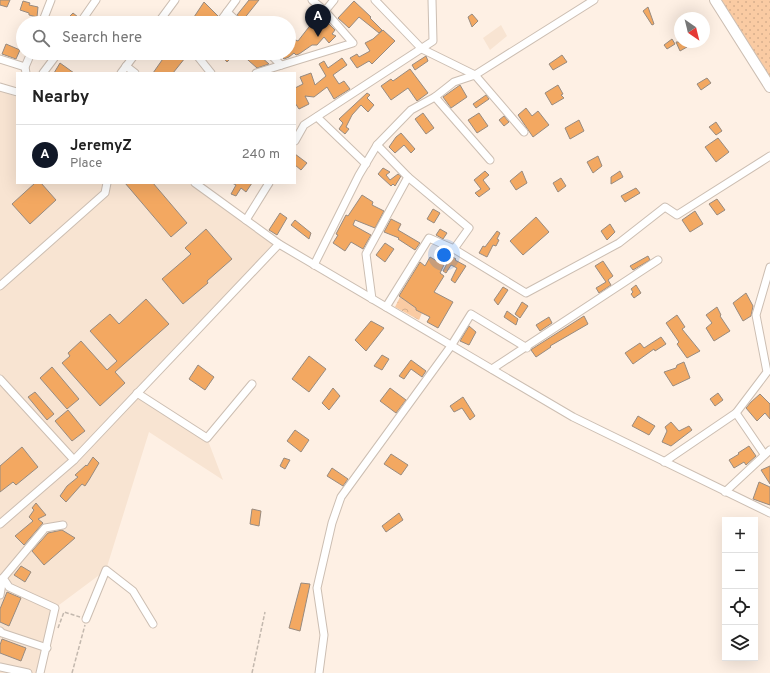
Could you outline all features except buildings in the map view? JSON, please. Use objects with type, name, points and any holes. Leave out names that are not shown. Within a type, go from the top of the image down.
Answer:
[{"type":"main road","points":[[715,0],[770,87]]},
{"type":"street","points":[[45,16],[51,0]]},
{"type":"street","points":[[85,16],[96,0]]},
{"type":"street","points":[[163,16],[174,0]]},
{"type":"street","points":[[266,71],[354,43],[325,11],[312,0]]},
{"type":"street","points":[[325,11],[334,0]]},
{"type":"street","points":[[375,0],[422,49],[475,75],[524,132]]},
{"type":"street","points":[[296,139],[304,125],[434,41],[432,0]]},
{"type":"street","points":[[314,265],[377,144],[411,110],[435,97],[454,82],[475,75],[594,0]]},
{"type":"street","points":[[224,16],[234,1]]},
{"type":"street","points":[[227,12],[231,16]]},
{"type":"street","points":[[0,59],[26,70],[29,60]]},
{"type":"street","points":[[44,72],[53,60]]},
{"type":"street","points":[[122,72],[131,60]]},
{"type":"street","points":[[201,60],[210,72]]},
{"type":"street","points":[[276,60],[281,65]]},
{"type":"street","points":[[126,66],[134,72]]},
{"type":"street","points":[[0,87],[16,92]]},
{"type":"street","points":[[435,97],[490,160]]},
{"type":"street","points":[[317,117],[366,164]]},
{"type":"street","points":[[377,144],[408,177],[470,228],[454,249]]},
{"type":"street","points":[[386,307],[429,238],[454,249],[526,293],[619,243],[665,207],[677,215],[770,156]]},
{"type":"street","points":[[372,299],[366,254],[408,177]]},
{"type":"street","points":[[0,286],[105,193],[107,184]]},
{"type":"street","points":[[196,184],[279,244],[573,417],[770,513]]},
{"type":"street","points":[[246,220],[268,184]]},
{"type":"street","points":[[0,524],[74,460],[279,244]]},
{"type":"street","points":[[492,369],[527,348],[658,260]]},
{"type":"street","points":[[664,462],[736,413],[768,374],[756,315],[770,267]]},
{"type":"street","points":[[320,673],[324,635],[317,588],[332,523],[341,497],[452,346],[471,314],[527,348]]},
{"type":"street","points":[[0,379],[74,460]]},
{"type":"street","points":[[137,393],[207,438],[252,384]]},
{"type":"street","points":[[725,492],[767,452],[736,413]]},
{"type":"street","points":[[0,595],[3,578],[45,528],[63,525]]},
{"type":"street","points":[[86,619],[106,570],[134,591],[152,624]]},
{"type":"street","points":[[3,578],[9,587],[55,608],[40,673]]},
{"type":"street","points":[[0,631],[2,633],[47,648]]},
{"type":"street","points":[[0,667],[28,673]]},
{"type":"path","points":[[57,632],[64,612],[86,619],[72,673]]},
{"type":"path","points":[[252,673],[265,612]]},
{"type":"shaded area","points":[[501,25],[507,36],[490,50],[483,38]]},
{"type":"shaded area","points":[[0,91],[16,97],[16,184],[196,184],[279,244],[137,393],[207,438],[223,480],[149,432],[106,570],[55,608],[47,648],[44,673],[0,673]]},
{"type":"green space","points":[[720,0],[770,0],[770,78]]},
{"type":"green space","points":[[429,276],[433,278],[416,309],[422,313],[419,320],[395,307],[400,297],[411,304]]},
{"type":"place","name":"JeremyZ","points":[[318,37]]}]
